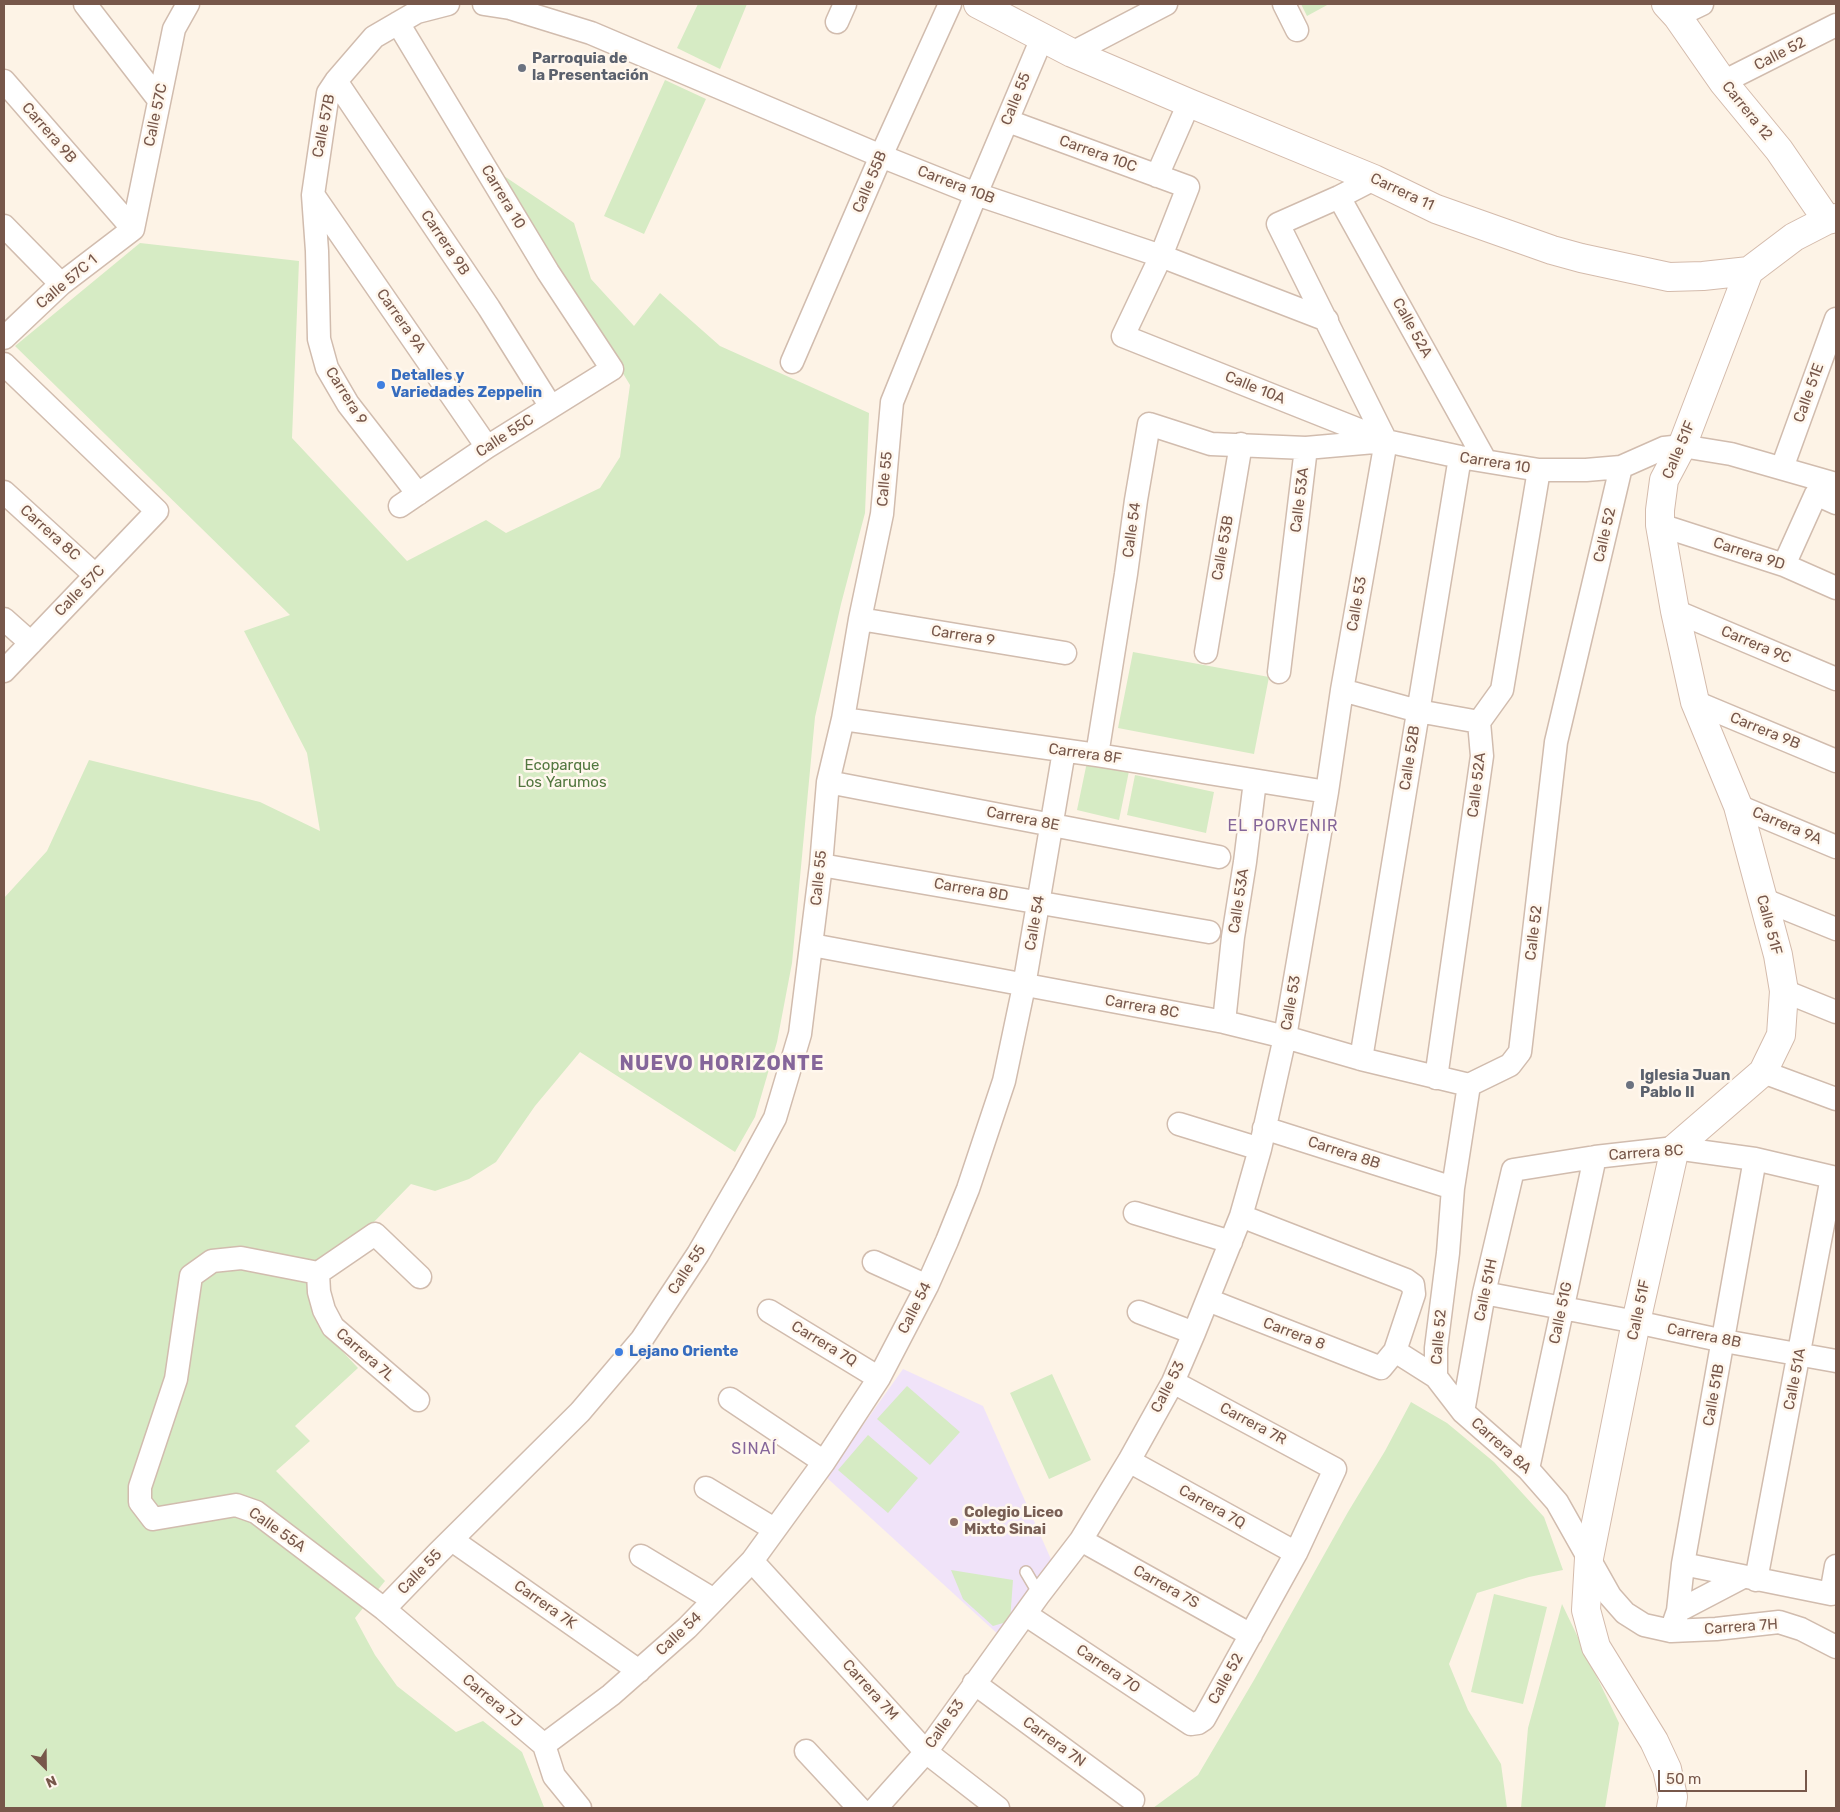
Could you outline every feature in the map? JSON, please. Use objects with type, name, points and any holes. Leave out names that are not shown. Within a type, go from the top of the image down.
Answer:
[{"type":"street","points":[[85,4],[159,100]]},
{"type":"street","name":"Calle 57C","points":[[134,229],[174,28],[188,4]]},
{"type":"street","name":"Calle 57B","points":[[317,251],[313,195],[328,93],[374,37],[417,12],[448,4]]},
{"type":"street","name":"Carrera 10B","points":[[484,4],[510,8],[591,33],[881,156],[976,194],[1161,256],[1327,320]]},
{"type":"street","name":"Calle 55B","points":[[792,362],[881,156],[950,4]]},
{"type":"street","name":"Carrera 11","points":[[978,4],[1072,53],[1374,179],[1445,212],[1552,250],[1581,258],[1669,278],[1748,271],[1794,238],[1832,219]]},
{"type":"street","points":[[1072,53],[1166,4]]},
{"type":"street","points":[[1284,4],[1297,30]]},
{"type":"street","points":[[1672,10],[1702,4]]},
{"type":"street","name":"Carrera 12","points":[[1672,10],[1723,82],[1832,219]]},
{"type":"street","name":"Carrera 10","points":[[398,23],[543,264],[612,369]]},
{"type":"street","name":"Calle 52","points":[[1723,82],[1834,34]]},
{"type":"street","name":"Calle 55","points":[[384,1609],[580,1412],[642,1339],[698,1254],[775,1118],[800,1034],[822,865],[828,782],[843,719],[860,619],[882,514],[892,402],[976,194],[1042,38]]},
{"type":"street","name":"Carrera 9B","points":[[336,81],[489,308],[551,407]]},
{"type":"street","name":"Carrera 9B","points":[[5,84],[134,229]]},
{"type":"street","points":[[1157,176],[1189,103]]},
{"type":"street","name":"Carrera 10C","points":[[1008,121],[1188,187],[1161,256]]},
{"type":"street","points":[[1374,179],[1340,197],[1278,224],[1386,441]]},
{"type":"street","name":"Carrera 9A","points":[[313,195],[487,447]]},
{"type":"street","name":"Calle 52A","points":[[1340,197],[1485,460]]},
{"type":"street","points":[[4,226],[61,284]]},
{"type":"street","name":"Calle 57C 1","points":[[4,338],[61,284],[134,229]]},
{"type":"street","name":"Carrera 9","points":[[317,251],[318,339],[327,368],[409,500]]},
{"type":"street","name":"Calle 10A","points":[[1161,256],[1123,336],[1386,441]]},
{"type":"street","name":"Calle 51F","points":[[1589,1558],[1636,1322],[1675,1148],[1763,1072],[1781,1035],[1784,991],[1778,955],[1738,806],[1695,702],[1675,611],[1660,525],[1664,480],[1682,446],[1748,271]]},
{"type":"street","name":"Calle 51E","points":[[1782,468],[1836,318]]},
{"type":"street","name":"Calle 57C","points":[[4,364],[157,511],[4,671]]},
{"type":"street","name":"Calle 55C","points":[[409,500],[487,447],[612,369]]},
{"type":"street","name":"Carrera 10","points":[[1150,424],[1211,444],[1306,448],[1386,441],[1460,457],[1539,470],[1586,470],[1621,467],[1664,448],[1682,446],[1731,454],[1836,484]]},
{"type":"street","name":"Calle 54","points":[[1097,755],[1136,500],[1150,424]]},
{"type":"street","name":"Calle 53","points":[[876,1808],[926,1752],[974,1683],[1081,1540],[1129,1461],[1173,1382],[1241,1216],[1262,1139],[1285,1037],[1327,792],[1342,690],[1386,441]]},
{"type":"street","name":"Calle 53B","points":[[1206,652],[1241,444]]},
{"type":"street","name":"Calle 53A","points":[[1279,672],[1306,448]]},
{"type":"street","name":"Calle 52B","points":[[1361,1059],[1460,457]]},
{"type":"street","name":"Calle 52","points":[[1436,1377],[1436,1348],[1448,1253],[1453,1188],[1469,1085],[1510,1065],[1520,1052],[1556,742],[1621,467]]},
{"type":"street","points":[[1342,690],[1418,711],[1479,722],[1502,690],[1539,470]]},
{"type":"street","name":"Carrera 8C","points":[[4,492],[95,575]]},
{"type":"street","points":[[1784,565],[1826,498]]},
{"type":"street","name":"Carrera 9D","points":[[1660,525],[1784,565],[1836,588]]},
{"type":"street","name":"Carrera 9C","points":[[1675,611],[1836,678]]},
{"type":"street","points":[[4,619],[31,643]]},
{"type":"street","name":"Carrera 9","points":[[860,619],[1065,653]]},
{"type":"street","name":"Carrera 9B","points":[[1695,702],[1836,761]]},
{"type":"street","name":"Carrera 8F","points":[[843,719],[1064,750],[1327,792]]},
{"type":"street","name":"Calle 52A","points":[[1436,1078],[1482,756],[1479,722]]},
{"type":"street","name":"Calle 54","points":[[544,1745],[611,1695],[687,1628],[752,1561],[824,1462],[879,1378],[948,1241],[968,1189],[1004,1081],[1024,986],[1064,750]]},
{"type":"street","name":"Calle 53A","points":[[1224,1022],[1255,781]]},
{"type":"street","name":"Carrera 8E","points":[[828,782],[1219,856]]},
{"type":"street","name":"Carrera 9A","points":[[1738,806],[1836,847]]},
{"type":"street","name":"Carrera 8D","points":[[822,865],[1209,932]]},
{"type":"street","points":[[1762,899],[1836,929]]},
{"type":"street","name":"Carrera 8C","points":[[812,945],[1224,1022],[1361,1059],[1469,1085]]},
{"type":"street","points":[[1784,991],[1836,1012]]},
{"type":"street","points":[[1763,1072],[1836,1099]]},
{"type":"street","name":"Carrera 8B","points":[[1178,1124],[1262,1139],[1453,1188]]},
{"type":"street","name":"Carrera 8C","points":[[1513,1170],[1595,1157],[1675,1148],[1755,1159],[1834,1177]]},
{"type":"street","name":"Calle 51G","points":[[1528,1469],[1595,1157]]},
{"type":"street","name":"Calle 51B","points":[[1674,1621],[1755,1159]]},
{"type":"street","name":"Calle 51H","points":[[1464,1412],[1484,1293],[1513,1170]]},
{"type":"street","name":"Calle 51A","points":[[1750,1579],[1800,1353],[1834,1177]]},
{"type":"street","points":[[1135,1213],[1231,1242]]},
{"type":"street","name":"Calle 52","points":[[1241,1216],[1406,1280],[1412,1285],[1414,1294],[1395,1351],[1381,1368]]},
{"type":"street","points":[[318,1273],[375,1234],[420,1277]]},
{"type":"street","name":"Calle 55A","points":[[318,1273],[241,1258],[212,1261],[191,1276],[176,1379],[140,1487],[140,1502],[153,1519],[236,1504],[256,1512],[384,1609]]},
{"type":"street","points":[[874,1262],[927,1286]]},
{"type":"street","name":"Carrera 7L","points":[[318,1273],[319,1292],[324,1310],[333,1327],[418,1400]]},
{"type":"street","name":"Carrera 8B","points":[[1484,1293],[1724,1341],[1800,1353],[1836,1361]]},
{"type":"street","name":"Carrera 8","points":[[1208,1300],[1381,1368]]},
{"type":"street","name":"Carrera 7Q","points":[[769,1311],[879,1378]]},
{"type":"street","points":[[1139,1312],[1194,1333]]},
{"type":"street","name":"Carrera 8A","points":[[1395,1351],[1436,1377],[1464,1412],[1528,1469],[1557,1502],[1610,1596],[1625,1613],[1644,1625],[1674,1621]]},
{"type":"street","name":"Carrera 7R","points":[[1173,1382],[1334,1467]]},
{"type":"street","points":[[730,1399],[824,1462]]},
{"type":"street","name":"Carrera 7Q","points":[[1129,1461],[1296,1553]]},
{"type":"street","name":"Calle 52","points":[[1191,1724],[1198,1723],[1204,1719],[1251,1635],[1296,1553],[1335,1471],[1334,1467]]},
{"type":"street","points":[[706,1488],[774,1529]]},
{"type":"street","name":"Carrera 7K","points":[[452,1540],[639,1670]]},
{"type":"street","name":"Carrera 7S","points":[[1081,1540],[1251,1635]]},
{"type":"street","points":[[641,1556],[714,1600]]},
{"type":"street","points":[[1589,1558],[1586,1610],[1596,1647],[1654,1741],[1667,1769],[1673,1797],[1671,1808]]},
{"type":"street","name":"Carrera 7M","points":[[752,1561],[926,1752],[998,1808]]},
{"type":"street","points":[[1683,1564],[1831,1594],[1836,1566]]},
{"type":"street","points":[[1674,1621],[1750,1579]]},
{"type":"street","name":"Carrera 7J","points":[[384,1609],[544,1745]]},
{"type":"street","name":"Carrera 7O","points":[[1025,1614],[1191,1724]]},
{"type":"street","name":"Carrera 7H","points":[[1674,1621],[1716,1629],[1779,1622],[1801,1629],[1836,1647]]},
{"type":"street","name":"Carrera 7N","points":[[974,1683],[1133,1800]]},
{"type":"street","points":[[544,1745],[554,1776],[580,1808]]},
{"type":"street","points":[[806,1751],[859,1808]]},
{"type":"lane","points":[[1026,1572],[1038,1596]]},
{"type":"shaded area","name":"Colegio Liceo Mixto Sinai","points":[[903,1369],[983,1406],[1054,1566],[1001,1637],[826,1477]]},
{"type":"green space","points":[[698,4],[747,4],[720,69],[677,48]]},
{"type":"green space","points":[[1301,4],[1329,4],[1307,16]]},
{"type":"green space","points":[[665,80],[706,99],[644,234],[604,216]]},
{"type":"green space","name":"Ecoparque Los Yarumos","points":[[504,176],[574,223],[591,279],[634,326],[660,293],[720,346],[869,413],[865,513],[841,604],[815,717],[792,963],[777,1042],[755,1117],[735,1152],[580,1052],[535,1106],[496,1162],[469,1179],[435,1191],[411,1184],[369,1227],[311,1277],[318,1325],[358,1368],[295,1426],[310,1441],[276,1471],[385,1581],[355,1618],[375,1655],[397,1686],[456,1732],[483,1721],[522,1752],[544,1807],[4,1808],[4,898],[47,851],[89,760],[260,802],[320,831],[307,753],[244,631],[290,615],[15,346],[140,243],[299,261],[292,438],[407,561],[486,520],[506,533],[600,488],[620,457],[630,385]]},
{"type":"green space","points":[[1133,652],[1269,677],[1254,754],[1118,728]]},
{"type":"green space","points":[[1087,762],[1129,771],[1119,820],[1077,810]]},
{"type":"green space","points":[[1135,775],[1214,792],[1206,833],[1127,815]]},
{"type":"green space","points":[[1052,1374],[1091,1460],[1049,1479],[1010,1393]]},
{"type":"green space","points":[[907,1386],[960,1432],[930,1465],[877,1419]]},
{"type":"green space","points":[[1411,1402],[1447,1423],[1494,1462],[1544,1517],[1563,1570],[1529,1577],[1477,1593],[1449,1664],[1468,1710],[1501,1764],[1507,1808],[1153,1808],[1198,1775],[1254,1680],[1348,1512],[1385,1451]]},
{"type":"green space","points":[[868,1435],[918,1478],[888,1513],[838,1470]]},
{"type":"green space","points":[[951,1570],[1013,1580],[1010,1621],[993,1626],[963,1599]]},
{"type":"green space","points":[[1494,1594],[1547,1607],[1523,1704],[1471,1692]]},
{"type":"green space","points":[[1562,1604],[1619,1723],[1605,1808],[1521,1808],[1528,1728]]},
{"type":"place","name":"Parroquia de la Presentación","points":[[522,68]]},
{"type":"place","name":"Detalles y Variedades Zeppelin","points":[[381,385]]},
{"type":"place","name":"Iglesia Juan Pablo II","points":[[1630,1085]]},
{"type":"place","name":"Lejano Oriente","points":[[619,1352]]},
{"type":"place","name":"Colegio Liceo Mixto Sinai","points":[[954,1522]]},
{"type":"district","name":"EL PORVENIR","points":[[1283,826]]},
{"type":"district","name":"NUEVO HORIZONTE","points":[[722,1064]]},
{"type":"district","name":"SINAÍ","points":[[754,1449]]}]
